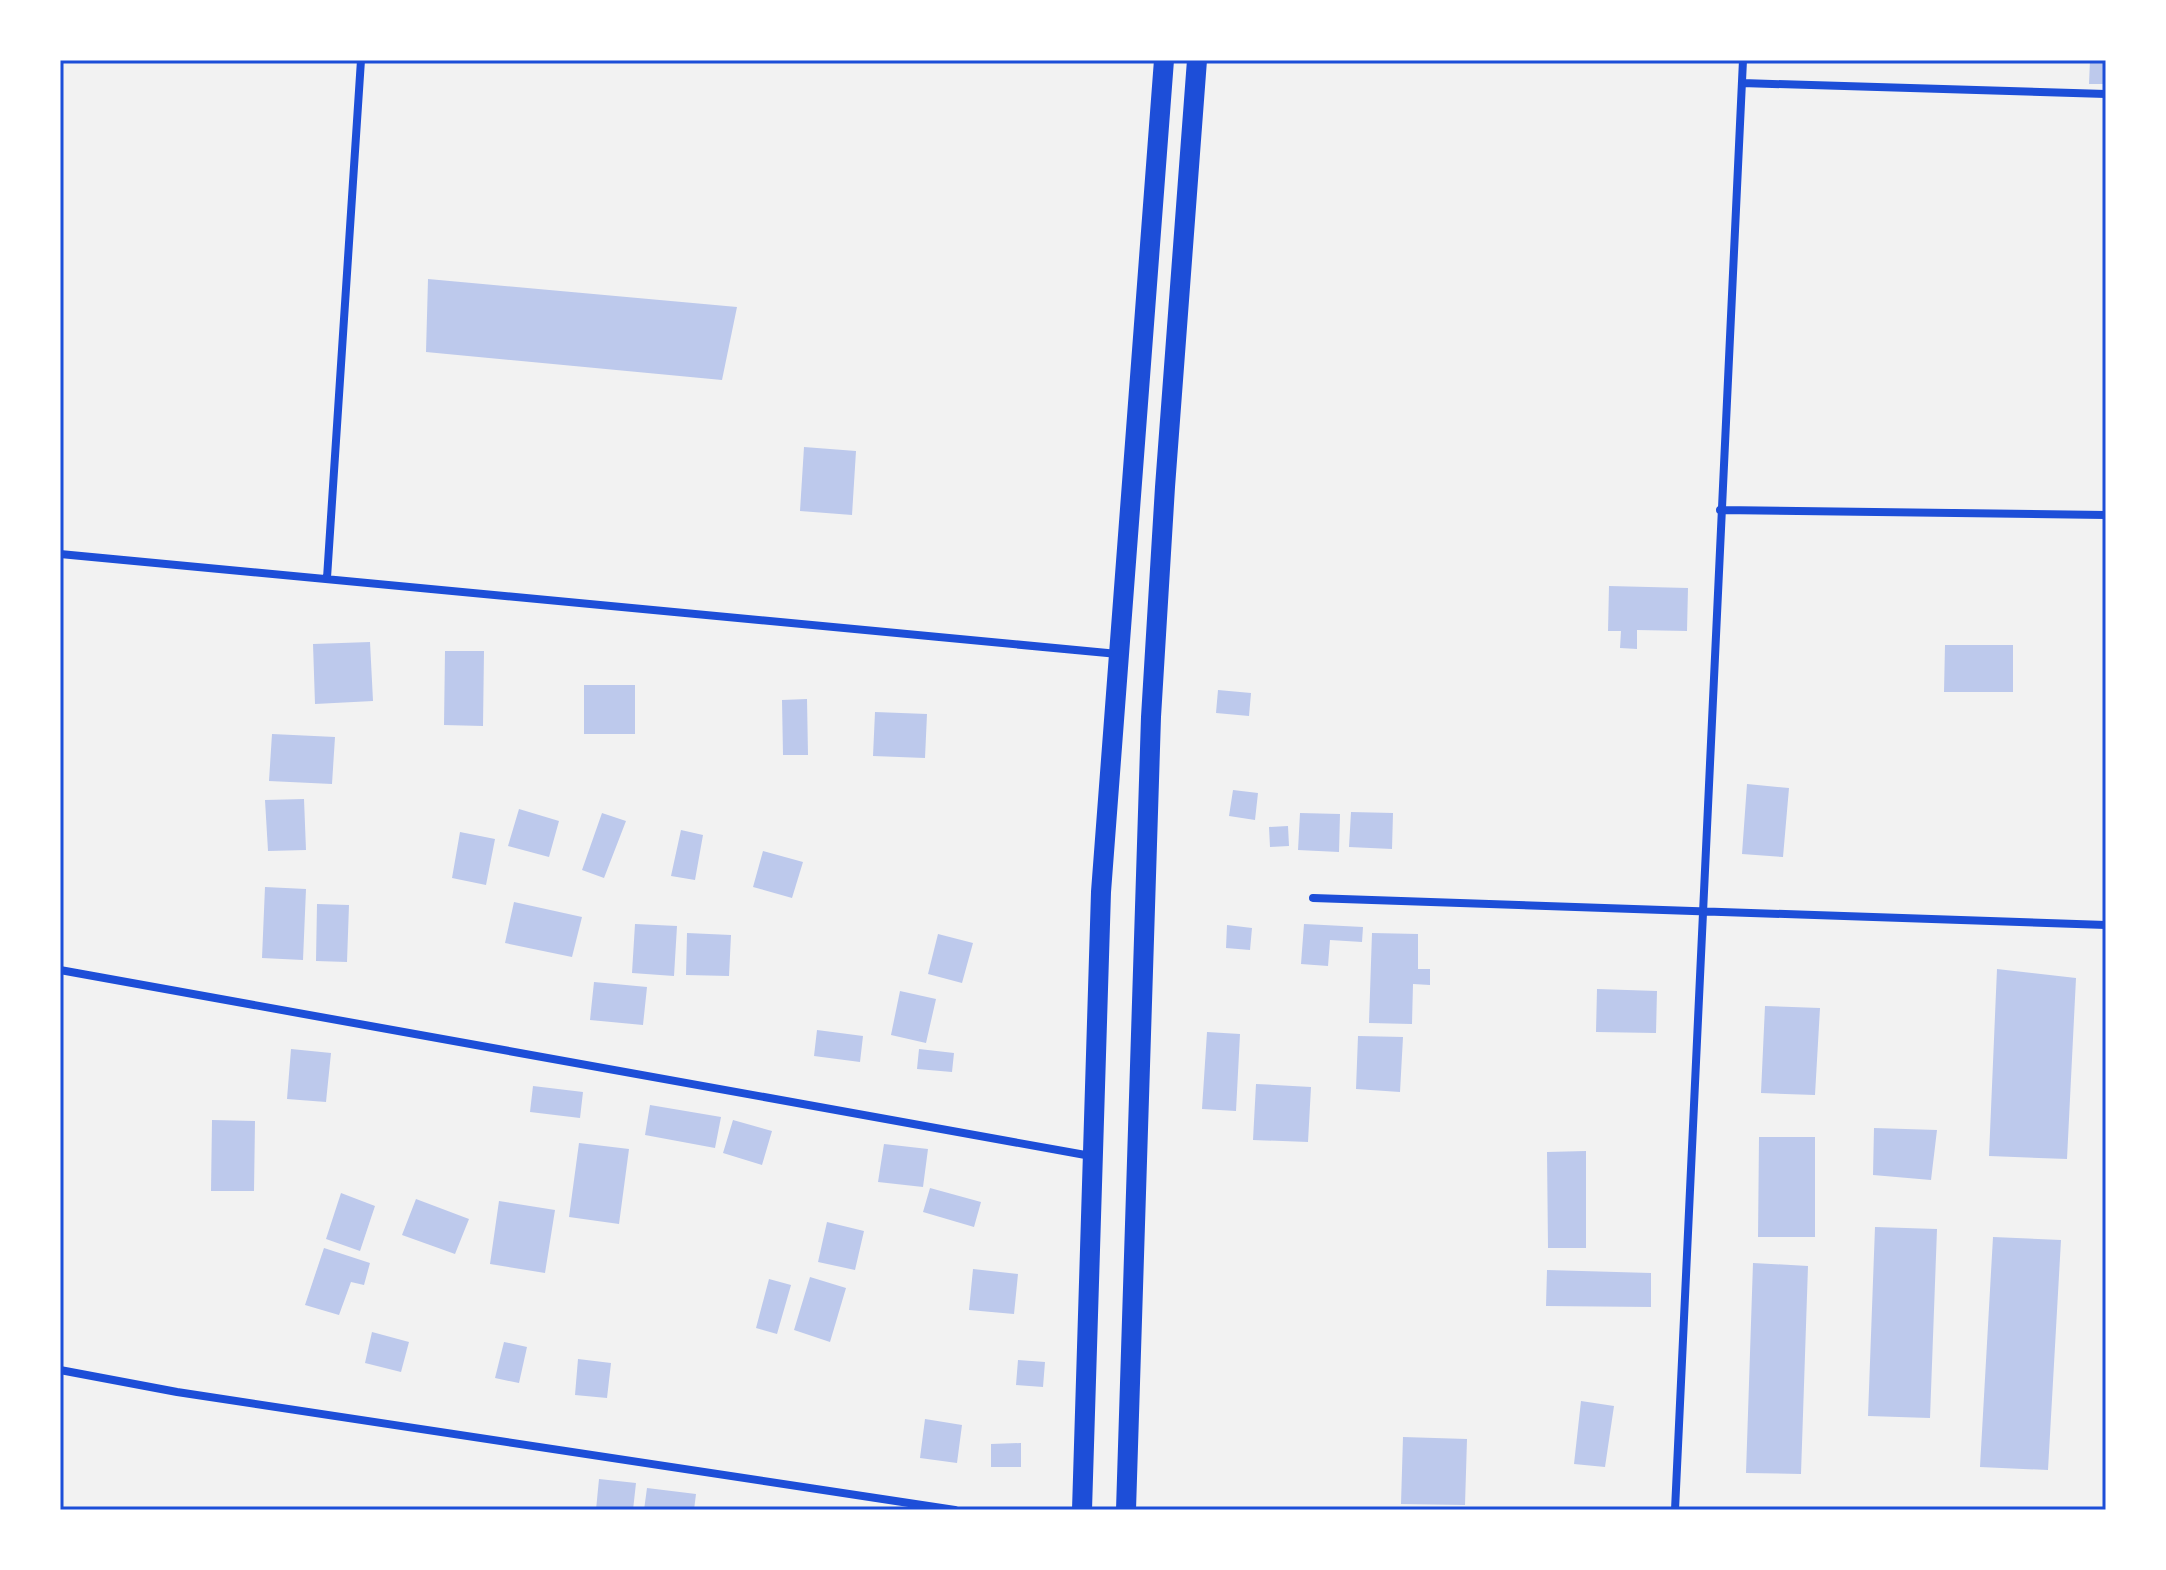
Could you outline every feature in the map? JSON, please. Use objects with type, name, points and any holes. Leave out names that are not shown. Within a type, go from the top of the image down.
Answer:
[{"type":"main road","points":[[1082,1510],[1101,892],[1164,60]]},
{"type":"main road","points":[[1126,1510],[1151,717],[1197,60]]},
{"type":"street","points":[[327,578],[361,60]]},
{"type":"street","points":[[1675,1510],[1743,60]]},
{"type":"street","points":[[1742,83],[2106,94]]},
{"type":"street","points":[[1720,510],[2106,515]]},
{"type":"street","points":[[60,554],[1119,654]]},
{"type":"street","points":[[1313,898],[2106,925]]},
{"type":"street","points":[[60,970],[1093,1157]]},
{"type":"street","points":[[60,1370],[177,1392],[955,1510]]},
{"type":"building","points":[[2090,60],[2106,60],[2106,84],[2089,84]]},
{"type":"building","points":[[428,279],[737,307],[722,380],[426,352]]},
{"type":"building","points":[[804,447],[856,451],[852,515],[800,511]]},
{"type":"building","points":[[1609,586],[1688,588],[1687,631],[1637,630],[1637,649],[1620,648],[1621,631],[1608,631]]},
{"type":"building","points":[[370,642],[373,701],[315,704],[313,644]]},
{"type":"building","points":[[1945,645],[2013,645],[2013,692],[1944,692]]},
{"type":"building","points":[[445,651],[484,651],[483,726],[444,725]]},
{"type":"building","points":[[584,685],[635,685],[635,734],[584,734]]},
{"type":"building","points":[[1218,690],[1251,693],[1249,716],[1216,713]]},
{"type":"building","points":[[807,699],[808,755],[783,755],[782,700]]},
{"type":"building","points":[[875,712],[927,714],[925,758],[873,756]]},
{"type":"building","points":[[272,734],[335,737],[332,784],[269,781]]},
{"type":"building","points":[[1747,784],[1789,788],[1783,857],[1742,854]]},
{"type":"building","points":[[1233,790],[1258,793],[1255,820],[1229,816]]},
{"type":"building","points":[[304,799],[306,850],[268,851],[265,800]]},
{"type":"building","points":[[519,809],[559,821],[549,857],[508,846]]},
{"type":"building","points":[[1351,812],[1393,813],[1392,849],[1349,847]]},
{"type":"building","points":[[602,813],[626,821],[604,878],[582,870]]},
{"type":"building","points":[[1300,813],[1340,814],[1339,852],[1298,850]]},
{"type":"building","points":[[1288,826],[1289,846],[1270,847],[1269,827]]},
{"type":"building","points":[[681,830],[703,835],[695,880],[671,876]]},
{"type":"building","points":[[460,832],[495,839],[486,885],[452,878]]},
{"type":"building","points":[[763,851],[803,862],[792,898],[753,887]]},
{"type":"building","points":[[265,887],[306,889],[303,960],[262,958]]},
{"type":"building","points":[[514,902],[582,917],[572,957],[505,943]]},
{"type":"building","points":[[317,904],[349,905],[347,962],[316,961]]},
{"type":"building","points":[[635,924],[677,926],[674,976],[632,973]]},
{"type":"building","points":[[1304,924],[1363,927],[1362,942],[1330,940],[1328,966],[1301,964]]},
{"type":"building","points":[[1227,925],[1252,928],[1250,950],[1226,948]]},
{"type":"building","points":[[687,933],[731,935],[729,976],[686,975]]},
{"type":"building","points":[[1372,933],[1418,934],[1418,969],[1430,969],[1430,985],[1413,984],[1412,1024],[1369,1023]]},
{"type":"building","points":[[938,934],[973,943],[962,983],[928,974]]},
{"type":"building","points":[[1997,969],[2076,978],[2067,1159],[1989,1156]]},
{"type":"building","points":[[594,982],[647,987],[643,1025],[590,1020]]},
{"type":"building","points":[[1597,989],[1657,991],[1656,1033],[1596,1032]]},
{"type":"building","points":[[900,991],[936,999],[926,1043],[891,1035]]},
{"type":"building","points":[[1765,1006],[1820,1008],[1815,1095],[1761,1093]]},
{"type":"building","points":[[817,1030],[863,1036],[860,1062],[814,1056]]},
{"type":"building","points":[[1207,1032],[1240,1034],[1236,1111],[1202,1109]]},
{"type":"building","points":[[1358,1036],[1403,1037],[1400,1092],[1356,1089]]},
{"type":"building","points":[[291,1049],[331,1053],[326,1102],[287,1099]]},
{"type":"building","points":[[919,1049],[954,1053],[952,1072],[917,1069]]},
{"type":"building","points":[[1256,1084],[1311,1087],[1308,1142],[1253,1140]]},
{"type":"building","points":[[533,1086],[583,1092],[580,1118],[530,1112]]},
{"type":"building","points":[[650,1105],[721,1117],[715,1148],[645,1135]]},
{"type":"building","points":[[212,1120],[255,1121],[254,1191],[211,1191]]},
{"type":"building","points":[[733,1120],[772,1131],[762,1165],[723,1153]]},
{"type":"building","points":[[1874,1128],[1937,1130],[1931,1180],[1873,1175]]},
{"type":"building","points":[[1759,1137],[1815,1137],[1815,1237],[1758,1237]]},
{"type":"building","points":[[579,1143],[629,1149],[619,1224],[569,1217]]},
{"type":"building","points":[[884,1144],[928,1149],[923,1187],[878,1182]]},
{"type":"building","points":[[1586,1151],[1586,1248],[1548,1248],[1547,1152]]},
{"type":"building","points":[[930,1188],[981,1202],[974,1227],[923,1212]]},
{"type":"building","points":[[341,1193],[375,1206],[360,1251],[326,1239]]},
{"type":"building","points":[[416,1199],[469,1219],[455,1254],[402,1235]]},
{"type":"building","points":[[499,1201],[555,1210],[545,1273],[490,1264]]},
{"type":"building","points":[[827,1222],[864,1231],[855,1270],[818,1262]]},
{"type":"building","points":[[1875,1227],[1937,1229],[1930,1418],[1868,1416]]},
{"type":"building","points":[[1993,1237],[2061,1240],[2048,1470],[1980,1467]]},
{"type":"building","points":[[324,1248],[370,1263],[364,1285],[351,1282],[339,1315],[305,1305]]},
{"type":"building","points":[[1753,1263],[1808,1266],[1801,1474],[1746,1473]]},
{"type":"building","points":[[973,1269],[1018,1274],[1014,1314],[969,1310]]},
{"type":"building","points":[[1547,1270],[1651,1273],[1651,1307],[1546,1306]]},
{"type":"building","points":[[810,1277],[846,1288],[830,1342],[794,1330]]},
{"type":"building","points":[[769,1279],[791,1285],[777,1334],[756,1328]]},
{"type":"building","points":[[372,1332],[409,1342],[401,1372],[365,1363]]},
{"type":"building","points":[[504,1342],[527,1347],[519,1383],[495,1378]]},
{"type":"building","points":[[578,1359],[611,1363],[607,1398],[575,1395]]},
{"type":"building","points":[[1018,1360],[1045,1362],[1043,1387],[1016,1385]]},
{"type":"building","points":[[1581,1401],[1614,1406],[1605,1467],[1574,1464]]},
{"type":"building","points":[[925,1419],[962,1425],[957,1463],[920,1458]]},
{"type":"building","points":[[1403,1437],[1467,1439],[1465,1505],[1401,1504]]},
{"type":"building","points":[[1021,1443],[1021,1467],[991,1467],[991,1444]]},
{"type":"building","points":[[599,1479],[636,1483],[633,1510],[596,1510]]},
{"type":"building","points":[[647,1488],[696,1494],[694,1510],[644,1510]]}]
